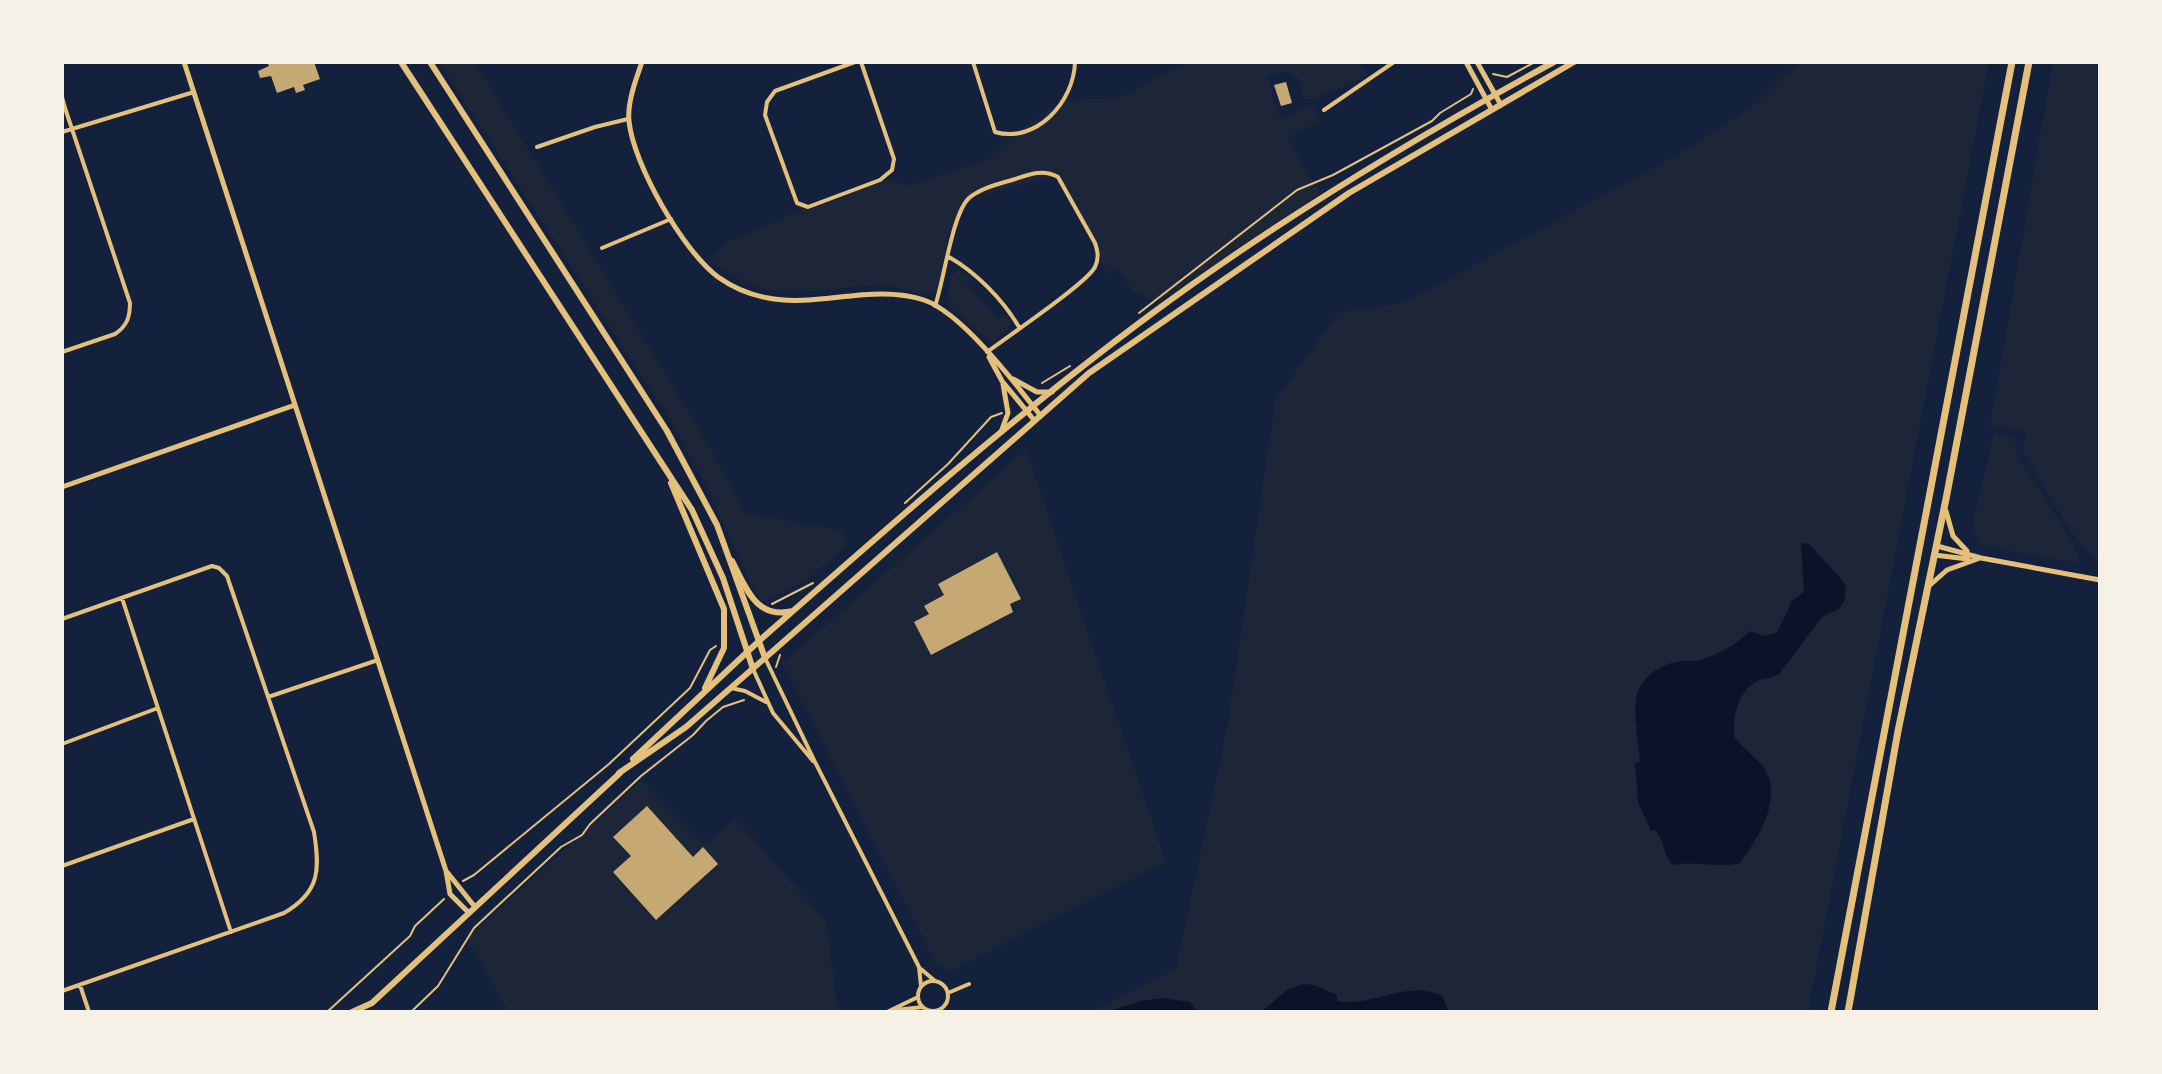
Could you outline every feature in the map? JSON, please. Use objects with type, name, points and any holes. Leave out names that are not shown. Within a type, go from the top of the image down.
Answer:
[{"type":"highway","points":[[1831,1012],[2012,62]]},
{"type":"highway","points":[[1848,1012],[1898,731],[1946,499],[2029,62]]},
{"type":"highway","points":[[1919,547],[1935,550]]},
{"type":"main road","points":[[401,62],[661,461],[703,533],[727,589],[753,669]]},
{"type":"main road","points":[[430,62],[667,431],[717,525],[750,597],[759,607],[773,613],[793,611]]},
{"type":"main road","points":[[352,1012],[372,1003],[759,641],[1000,433],[1156,310],[1266,236],[1344,184],[1554,62]]},
{"type":"main road","points":[[619,773],[686,727],[1089,373],[1349,193],[1574,62]]},
{"type":"main road","points":[[661,461],[724,609],[724,648],[701,695]]},
{"type":"main road","points":[[731,558],[765,658]]},
{"type":"main road","points":[[369,1012],[372,1003]]},
{"type":"street","points":[[184,62],[446,871],[450,894],[472,910]]},
{"type":"street","points":[[642,62],[628,119],[637,155],[671,219],[705,265],[717,276],[754,295],[784,300],[853,294],[896,295],[924,300],[973,337],[1012,378],[1037,418]]},
{"type":"street","points":[[858,62],[894,159],[892,170],[880,180],[808,207],[797,203],[765,115],[767,102],[775,91],[858,62]]},
{"type":"street","points":[[973,62],[995,132],[1011,137],[1040,127],[1051,116],[1067,92],[1075,72],[1075,62]]},
{"type":"street","points":[[1324,110],[1394,62]]},
{"type":"street","points":[[1466,62],[1492,110]]},
{"type":"street","points":[[1477,62],[1501,105]]},
{"type":"street","points":[[62,132],[194,92]]},
{"type":"street","points":[[62,97],[130,303],[130,314],[123,329],[115,334],[62,352]]},
{"type":"street","points":[[537,147],[628,119]]},
{"type":"street","points":[[935,306],[959,214],[969,199],[989,187],[1037,173],[1058,177],[1095,243],[1098,260],[1084,279],[987,352]]},
{"type":"street","points":[[602,248],[671,219]]},
{"type":"street","points":[[949,257],[972,272],[1009,311],[1019,327]]},
{"type":"street","points":[[987,352],[1002,381],[1008,413],[1000,433]]},
{"type":"street","points":[[1012,378],[1037,392],[1052,392]]},
{"type":"street","points":[[1002,381],[1031,410]]},
{"type":"street","points":[[62,487],[295,405]]},
{"type":"street","points":[[1946,499],[1947,518],[1953,536],[1966,550],[1981,558]]},
{"type":"street","points":[[1935,550],[2100,580]]},
{"type":"street","points":[[1926,591],[1947,570],[1981,558]]},
{"type":"street","points":[[62,619],[212,566],[219,568],[227,576],[314,832],[318,860],[314,883],[307,897],[284,913],[62,991]]},
{"type":"street","points":[[122,598],[231,932]]},
{"type":"street","points":[[765,658],[919,967],[921,986],[918,997],[923,1007]]},
{"type":"street","points":[[268,697],[378,660]]},
{"type":"street","points":[[753,669],[768,704],[797,744],[815,762]]},
{"type":"street","points":[[731,688],[748,692],[768,704]]},
{"type":"street","points":[[62,744],[158,708]]},
{"type":"street","points":[[62,866],[194,819]]},
{"type":"street","points":[[446,871],[472,910]]},
{"type":"street","points":[[888,1012],[923,1007],[931,1011],[941,1009],[947,1002],[948,993],[943,985],[919,967]]},
{"type":"street","points":[[921,986],[935,981]]},
{"type":"street","points":[[948,993],[969,984]]},
{"type":"street","points":[[80,985],[89,1012]]},
{"type":"street","points":[[888,1012],[918,997]]},
{"type":"path","points":[[1492,74],[1507,77],[1535,62]]},
{"type":"path","points":[[1139,313],[1297,190],[1333,175],[1432,121],[1471,94],[1474,84]]},
{"type":"path","points":[[1042,383],[1078,360]]},
{"type":"path","points":[[901,506],[948,464],[991,417],[1001,413]]},
{"type":"path","points":[[771,606],[775,601],[814,582]]},
{"type":"path","points":[[467,877],[474,875],[609,764],[690,688],[710,650],[716,645]]},
{"type":"path","points":[[771,671],[778,665],[784,650]]},
{"type":"path","points":[[411,1012],[438,986],[468,936],[561,847],[582,835],[641,776],[723,707],[745,700]]},
{"type":"path","points":[[327,1012],[410,936],[415,926],[450,894]]},
{"type":"shaded area","points":[[439,62],[475,62],[708,444],[745,513],[841,530],[847,546],[807,580],[763,601],[756,594],[704,481],[670,420]]},
{"type":"shaded area","points":[[1186,62],[1355,62],[1369,75],[1315,99],[1305,99],[1298,79],[1287,71],[1267,76],[1280,118],[1313,105],[1321,121],[1287,138],[1321,193],[1158,302],[1134,292],[1118,268],[1108,275],[1057,175],[965,200],[948,238],[937,291],[930,293],[883,286],[774,291],[733,276],[710,260],[728,242],[838,194],[880,180],[912,185],[987,160],[1011,137],[1062,100],[1120,98]]},
{"type":"shaded area","points":[[1799,62],[1989,62],[1808,1012],[1091,1012],[1176,969],[1228,723],[1275,401],[1338,313],[1406,302],[1675,156],[1752,107]]},
{"type":"shaded area","points":[[2053,62],[2100,62],[2100,559],[2080,542],[2047,492],[2022,449],[2026,432],[1990,426]]},
{"type":"shaded area","points":[[958,269],[970,278],[966,283],[998,318],[1005,314],[1011,322],[1008,330],[992,343],[947,304],[950,276]]},
{"type":"shaded area","points":[[1994,432],[2016,439],[2015,452],[2073,543],[2080,563],[1981,546],[1972,528]]},
{"type":"shaded area","points":[[1026,450],[1166,862],[950,971],[936,964],[782,663]]},
{"type":"shaded area","points":[[1801,543],[1809,544],[1846,587],[1844,602],[1839,609],[1822,617],[1780,673],[1750,686],[1737,706],[1735,738],[1762,765],[1769,777],[1771,790],[1767,816],[1740,863],[1673,865],[1658,834],[1655,830],[1651,831],[1638,802],[1635,763],[1640,762],[1635,714],[1638,690],[1653,672],[1682,661],[1707,658],[1733,645],[1749,631],[1764,636],[1777,633],[1792,601],[1804,592]]},
{"type":"shaded area","points":[[641,780],[704,844],[736,819],[826,921],[838,1012],[508,1012],[467,938]]},
{"type":"shaded area","points":[[1303,984],[1314,985],[1337,995],[1337,1001],[1350,1002],[1402,992],[1429,992],[1443,996],[1448,1012],[1261,1012],[1287,990]]},
{"type":"shaded area","points":[[1163,998],[1190,1002],[1197,1012],[1105,1012],[1141,1001]]},
{"type":"building","points":[[267,62],[314,62],[320,79],[303,85],[305,90],[296,93],[294,87],[277,93],[271,76],[260,78],[258,71],[269,66]]},
{"type":"building","points":[[1286,82],[1292,103],[1281,106],[1274,85]]},
{"type":"building","points":[[997,552],[1021,599],[1010,604],[1013,612],[931,655],[914,622],[929,614],[924,606],[944,595],[938,584]]},
{"type":"building","points":[[647,806],[693,857],[703,847],[718,864],[656,920],[613,872],[631,856],[613,837]]}]
